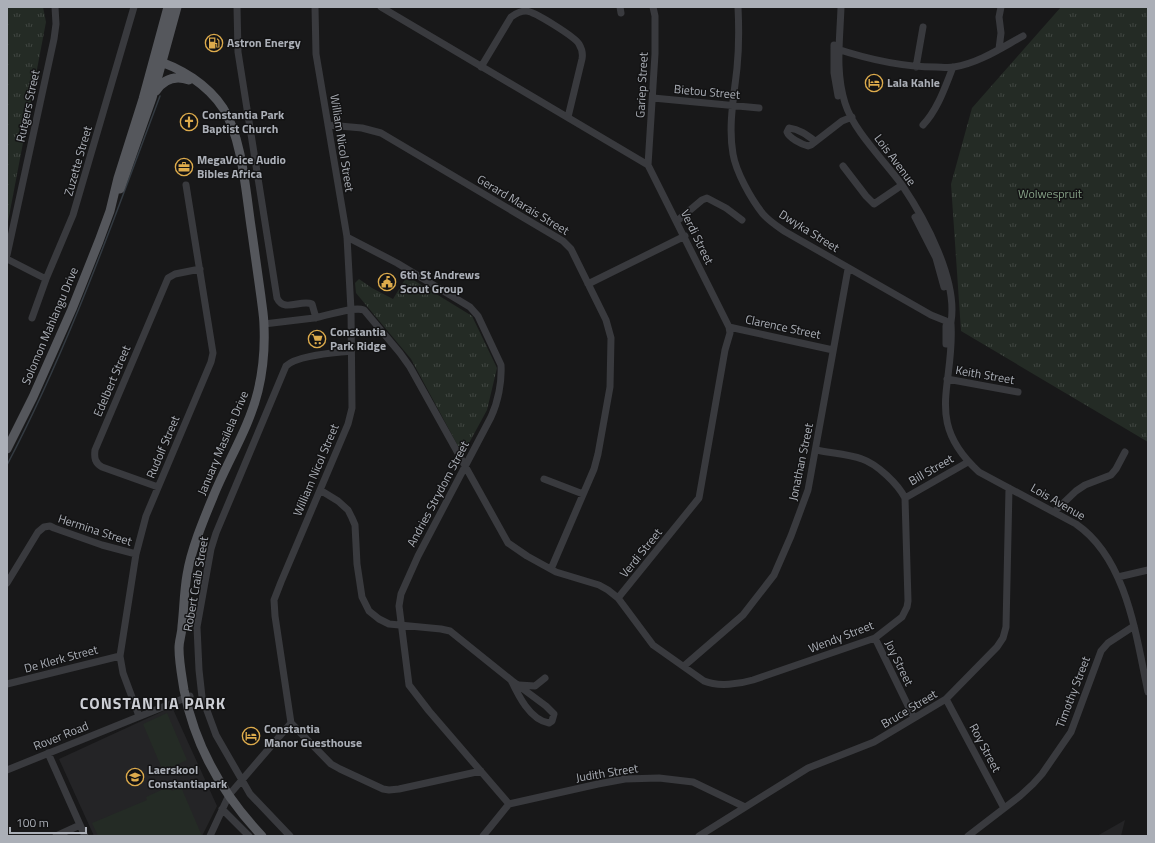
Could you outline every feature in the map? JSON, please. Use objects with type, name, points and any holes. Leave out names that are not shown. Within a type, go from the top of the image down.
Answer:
[{"type":"main road","name":"Solomon Mahlangu Drive","points":[[7,449],[33,397],[72,309],[110,211],[124,181],[152,98],[168,7]]},
{"type":"main road","name":"Solomon Mahlangu Drive","points":[[110,211],[118,178],[158,58],[177,7]]},
{"type":"main road","name":"January Masilela Drive","points":[[158,58],[204,86],[219,101],[230,120],[239,146]]},
{"type":"main road","name":"January Masilela Drive","points":[[158,58],[192,72],[219,95],[226,104],[238,134],[257,266],[264,324],[262,367],[257,392],[244,429],[212,498],[191,558],[179,645],[188,697],[189,713],[198,741],[219,781],[268,836]]},
{"type":"main road","points":[[152,98],[161,84],[172,78],[179,77],[204,86]]},
{"type":"main road","name":"January Masilela Drive","points":[[230,794],[245,817],[262,836]]},
{"type":"street","name":"Rutgers Street","points":[[7,255],[54,39],[56,24],[55,7]]},
{"type":"street","name":"Zuzette Street","points":[[32,318],[46,279],[73,215],[134,7]]},
{"type":"street","points":[[237,7],[238,52],[277,298],[279,302],[284,305],[312,304],[316,318]]},
{"type":"street","name":"William Nicol Street","points":[[291,723],[274,616],[274,604],[278,587],[320,490],[352,408],[351,310],[347,237],[316,54],[315,7]]},
{"type":"street","points":[[381,7],[648,164]]},
{"type":"street","name":"Gariep Street","points":[[648,164],[655,54],[655,16],[653,7]]},
{"type":"street","name":"Dwyka Street","points":[[738,7],[739,26],[731,131],[733,155],[741,177],[757,206],[764,215],[784,231],[848,269],[947,323]]},
{"type":"street","name":"Lois Avenue","points":[[837,7],[834,78],[839,99],[860,138],[900,186],[936,258],[945,292],[947,323],[946,363],[948,378],[945,409],[946,421],[953,440],[968,462],[979,472],[1076,524],[1089,534],[1101,549],[1118,577],[1128,603],[1148,692]]},
{"type":"street","name":"Lois Avenue","points":[[836,48],[841,7]]},
{"type":"street","points":[[1000,49],[1001,7]]},
{"type":"street","points":[[481,66],[511,17],[524,11],[533,13],[574,38],[582,50],[582,60],[568,117]]},
{"type":"street","points":[[916,67],[923,27]]},
{"type":"street","points":[[836,48],[877,61],[916,67],[953,67],[978,59],[1023,36]]},
{"type":"street","points":[[923,125],[930,117],[939,100],[953,67]]},
{"type":"street","name":"Bietou Street","points":[[652,98],[759,108]]},
{"type":"street","points":[[815,141],[850,118]]},
{"type":"street","name":"Gerard Marais Street","points":[[328,125],[362,128],[382,133],[563,241],[571,249],[608,325],[611,338],[610,387],[598,454],[594,468],[550,569]]},
{"type":"street","name":"Verdi Street","points":[[618,598],[699,498],[725,350],[730,333],[729,327],[648,164]]},
{"type":"street","points":[[843,166],[873,203],[876,203],[900,186]]},
{"type":"street","name":"Rudolf Street","points":[[139,716],[123,673],[120,656],[136,554],[144,523],[212,358],[212,348],[186,185]]},
{"type":"street","points":[[677,221],[702,200],[707,198],[726,208],[742,220]]},
{"type":"street","points":[[588,284],[684,236]]},
{"type":"street","name":"Andries Strydom Street","points":[[347,237],[397,263],[470,307],[478,316],[501,365],[493,412],[423,546],[401,594],[400,606],[409,685],[429,711],[509,804]]},
{"type":"street","points":[[7,259],[46,279]]},
{"type":"street","name":"Edelbert Street","points":[[158,487],[98,465],[95,460],[95,450],[168,278],[175,274],[200,269]]},
{"type":"street","name":"Jonathan Street","points":[[684,666],[743,615],[774,575],[792,536],[808,490],[848,269]]},
{"type":"street","name":"Wendy Street","points":[[351,310],[361,309],[367,313],[405,359],[508,543],[550,569],[561,574],[604,587],[618,598],[651,643],[708,683],[721,684],[747,681],[875,638],[902,617],[907,607],[905,498]]},
{"type":"street","points":[[264,324],[316,318],[351,310]]},
{"type":"street","name":"Clarence Street","points":[[729,327],[833,350]]},
{"type":"street","name":"Robert Craib Street","points":[[290,836],[254,799],[216,735],[201,691],[198,627],[211,549],[216,534],[286,366],[290,362],[299,358],[351,351]]},
{"type":"street","name":"Keith Street","points":[[948,378],[1018,392]]},
{"type":"street","points":[[816,450],[860,458],[868,461],[890,480],[902,492],[905,498]]},
{"type":"street","points":[[1054,512],[1076,491],[1085,485],[1111,475],[1125,452]]},
{"type":"street","name":"Bill Street","points":[[905,498],[968,462]]},
{"type":"street","points":[[544,479],[583,494]]},
{"type":"street","name":"Bruce Street","points":[[699,836],[808,768],[874,742],[946,699],[997,647],[1005,633],[1009,488]]},
{"type":"street","points":[[320,490],[338,501],[348,510],[352,518],[355,525],[361,592],[365,606],[376,618],[389,624],[441,628],[450,631],[551,710],[554,716],[552,721],[549,723],[543,722],[526,707],[521,701],[511,680]]},
{"type":"street","name":"Hermina Street","points":[[7,583],[38,532],[47,527],[54,528],[102,545],[136,554]]},
{"type":"street","points":[[1118,577],[1148,570]]},
{"type":"street","name":"Timothy Street","points":[[968,836],[1038,779],[1065,742],[1073,727],[1101,651],[1108,644],[1134,626]]},
{"type":"street","name":"Joy Street","points":[[875,638],[914,718]]},
{"type":"street","name":"De Klerk Street","points":[[7,684],[120,656]]},
{"type":"street","points":[[518,685],[535,686],[545,678]]},
{"type":"street","name":"Rover Road","points":[[7,770],[188,697]]},
{"type":"street","name":"Roy Street","points":[[946,699],[1004,808]]},
{"type":"street","points":[[210,836],[230,794],[291,723],[331,764],[383,789],[400,789],[480,771]]},
{"type":"street","points":[[48,753],[85,836]]},
{"type":"street","name":"Judith Street","points":[[509,804],[615,780],[659,778],[693,782],[744,807]]},
{"type":"street","points":[[483,836],[509,804]]},
{"type":"street","points":[[222,809],[249,836]]},
{"type":"street","points":[[56,836],[80,825]]},
{"type":"shaded area","name":"Laerskool Constantiapark","points":[[172,707],[217,806],[202,836],[94,836],[59,759]]},
{"type":"shaded area","points":[[1125,820],[1121,836],[1097,836]]},
{"type":"green space","points":[[7,7],[43,7],[46,22],[7,227]]},
{"type":"green space","name":"Wolwespruit","points":[[1061,7],[1148,7],[1148,442],[961,331],[951,184],[972,108]]},
{"type":"green space","points":[[407,276],[472,316],[497,368],[487,410],[468,445],[458,446],[411,359],[356,293],[355,283],[359,279],[393,299]]},
{"type":"green space","points":[[167,713],[187,760],[163,771],[143,724]]},
{"type":"green space","points":[[170,786],[172,791],[181,787],[202,836],[98,836],[92,823],[147,800],[146,797]]},
{"type":"waterway","points":[[7,465],[70,329],[107,237],[160,96]]},
{"type":"place","name":"Astron Energy","points":[[214,43]]},
{"type":"place","name":"Lala Kahle","points":[[874,83]]},
{"type":"place","name":"Constantia Park Baptist Church","points":[[189,122]]},
{"type":"place","name":"MegaVoice Audio Bibles Africa","points":[[184,167]]},
{"type":"place","name":"6th St Andrews Scout Group","points":[[387,282]]},
{"type":"place","name":"Constantia Park Ridge","points":[[317,339]]},
{"type":"place","name":"Constantia Manor Guesthouse","points":[[251,736]]},
{"type":"place","name":"Laerskool Constantiapark","points":[[135,777]]},
{"type":"district","name":"CONSTANTIA PARK","points":[[153,703]]}]
